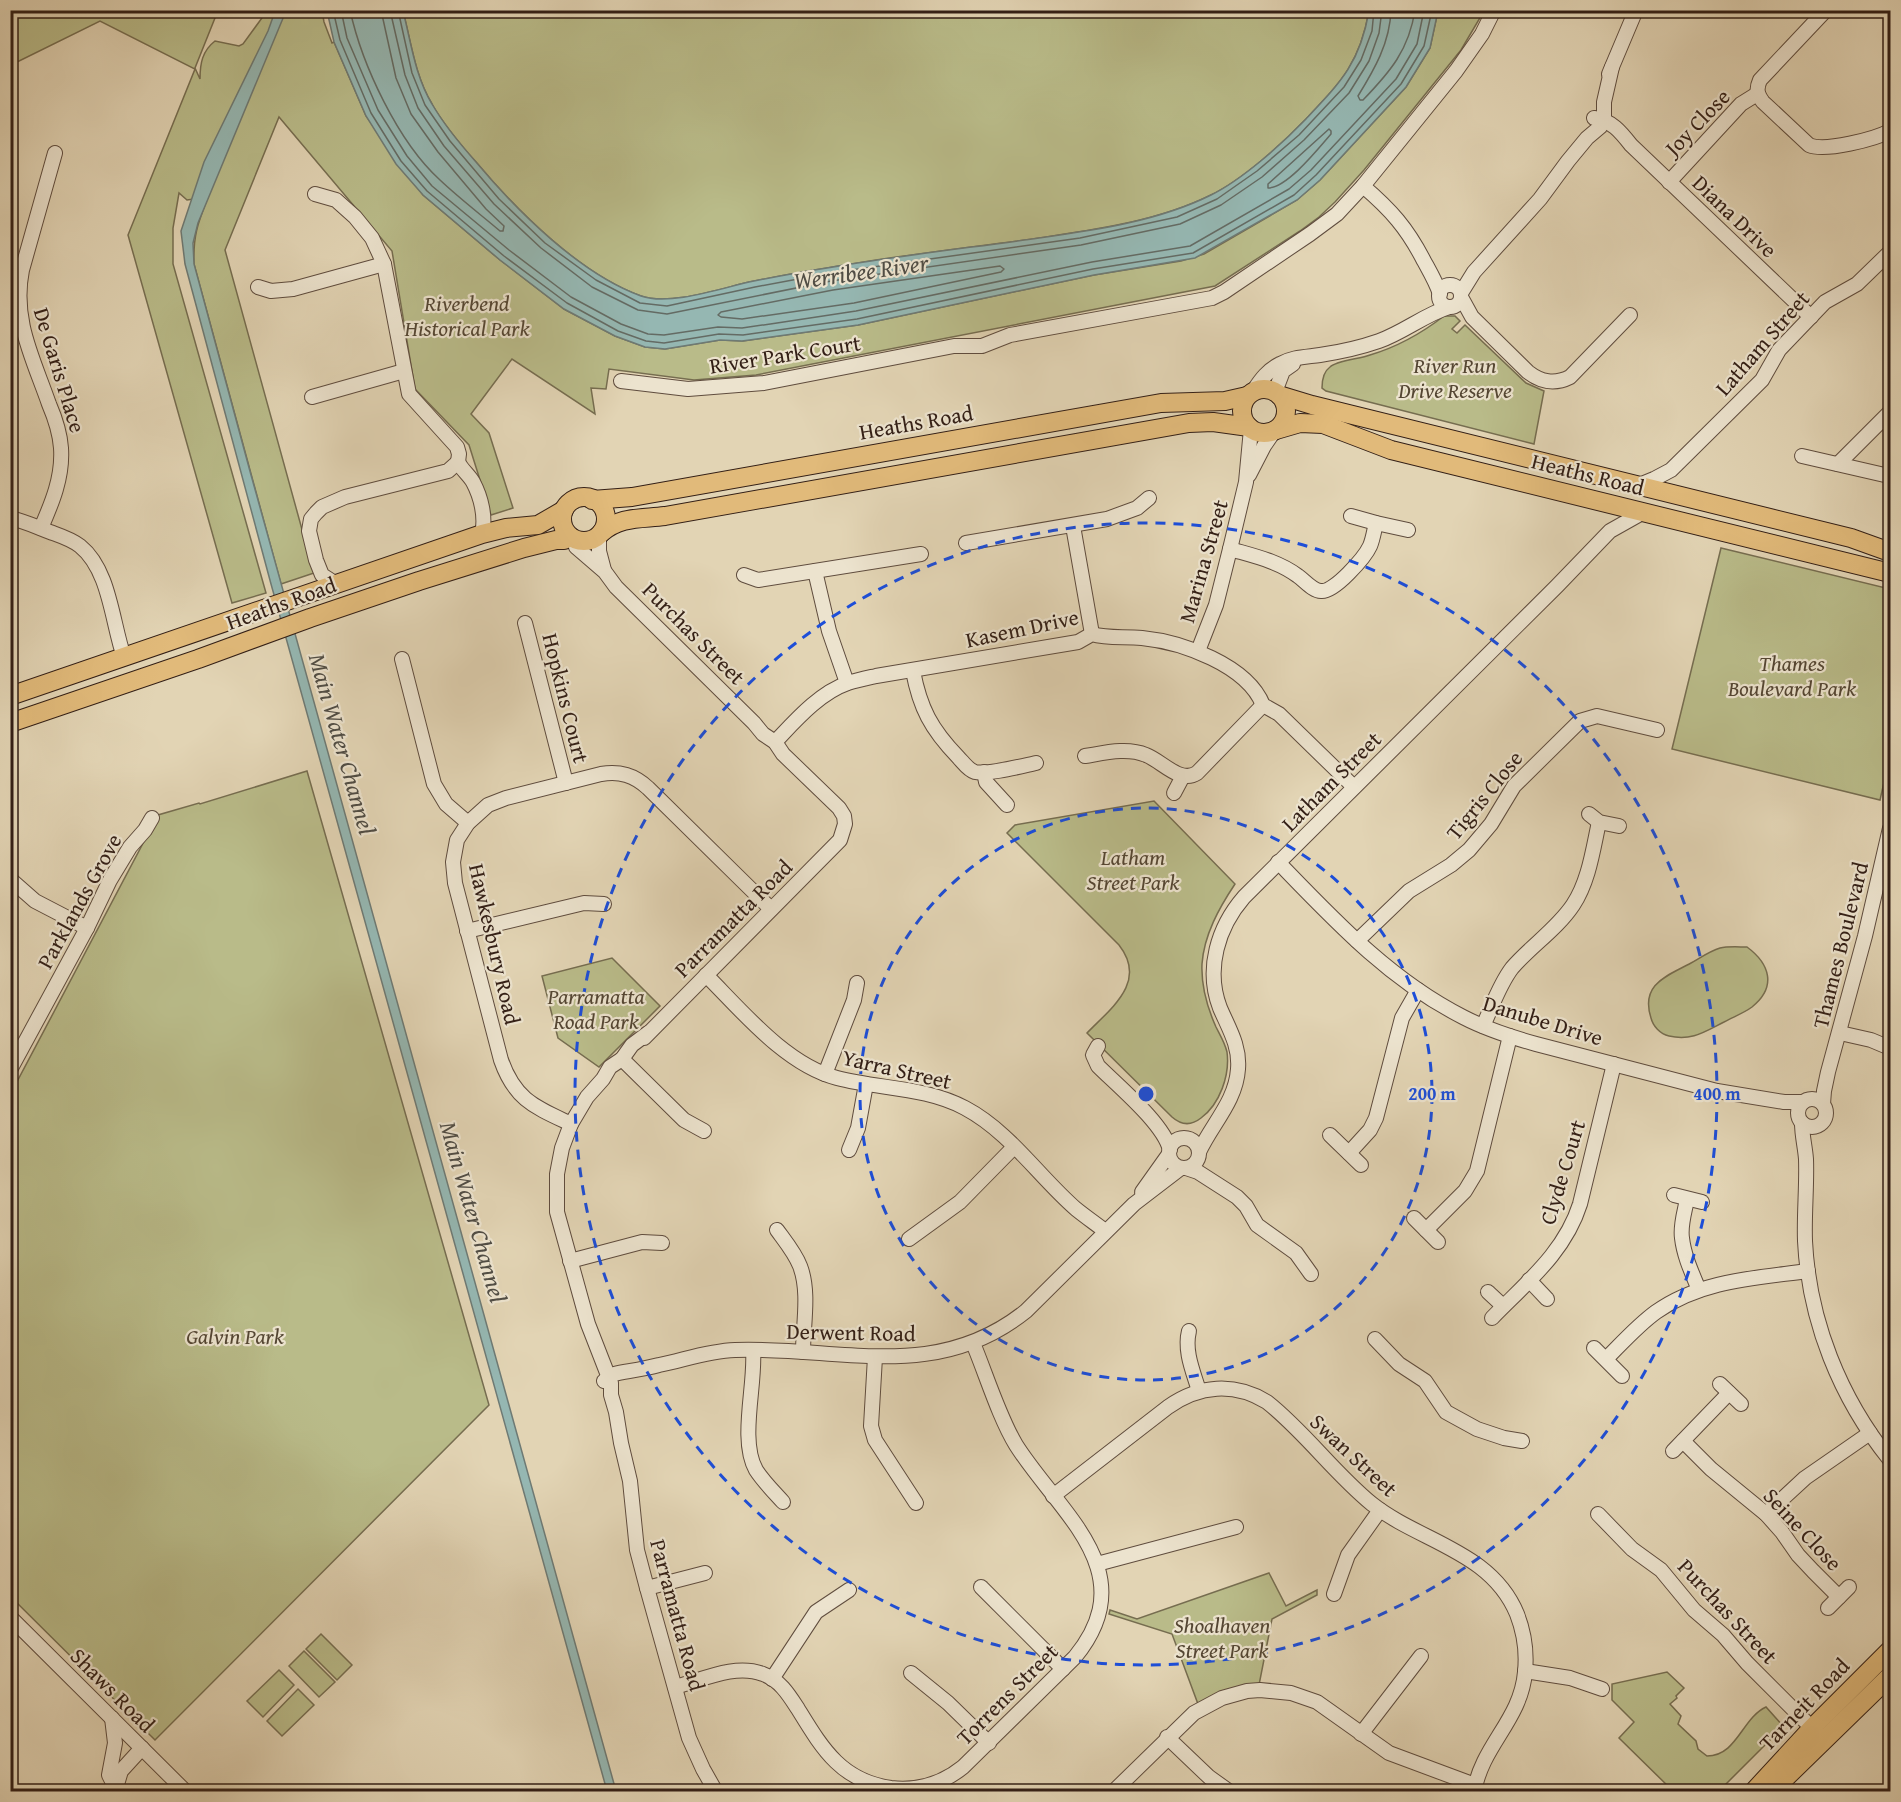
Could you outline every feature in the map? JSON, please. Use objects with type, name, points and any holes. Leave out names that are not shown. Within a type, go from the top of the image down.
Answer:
[{"type":"main road","points":[[600,534],[605,523],[605,515],[601,506],[584,498],[570,502],[564,510],[562,523],[572,538],[587,541],[600,534],[607,527],[625,519],[665,516],[1189,423],[1220,422],[1263,433],[1275,430],[1282,424],[1286,414],[1285,404],[1277,393],[1265,388],[1251,393],[1243,403],[1241,412],[1250,428]]},
{"type":"main road","name":"Heaths Road","points":[[592,500],[632,497],[1161,403],[1229,401],[1251,393]]},
{"type":"main road","name":"Heaths Road","points":[[1277,393],[1312,405],[1851,538],[1890,552]]},
{"type":"main road","name":"Heaths Road","points":[[1275,430],[1300,423],[1323,424],[1391,450],[1890,573]]},
{"type":"main road","name":"Heaths Road","points":[[10,696],[482,534],[506,528],[538,525],[564,510]]},
{"type":"main road","name":"Heaths Road","points":[[10,723],[408,585],[524,548],[572,538]]},
{"type":"main road","points":[[128,656],[135,680]]},
{"type":"main road","name":"Tarneit Road","points":[[1771,1791],[1890,1650]]},
{"type":"main road","name":"Tarneit Road","points":[[1753,1791],[1890,1676]]},
{"type":"street","points":[[1494,10],[1482,34],[1456,71],[1363,186],[1402,224],[1432,274],[1450,296],[1527,372],[1537,379],[1545,382],[1563,380],[1576,371],[1630,315]]},
{"type":"street","points":[[1251,393],[1266,374],[1280,364],[1294,358],[1350,350],[1380,340],[1423,318],[1450,296],[1540,199],[1568,161],[1581,132],[1600,120],[1595,106],[1636,10]]},
{"type":"street","points":[[1826,10],[1760,80],[1757,94],[1809,145],[1815,147],[1834,146],[1890,131]]},
{"type":"street","name":"Joy Close","points":[[1669,182],[1741,104],[1757,94]]},
{"type":"street","name":"Diana Drive","points":[[1600,120],[1630,145],[1811,317]]},
{"type":"street","name":"De Garis Place","points":[[41,528],[58,484],[61,450],[56,424],[23,334],[18,290],[55,153]]},
{"type":"street","name":"River Park Court","points":[[621,381],[688,389],[764,383],[954,346],[972,351],[988,351],[1017,335],[1217,296],[1337,214],[1363,186]]},
{"type":"street","points":[[315,194],[336,200],[372,238],[384,264],[409,394],[457,447],[458,462],[473,481],[483,509],[482,534]]},
{"type":"street","name":"Latham Street","points":[[1637,486],[1671,470],[1762,380],[1774,355],[1825,302],[1857,284],[1890,252]]},
{"type":"street","points":[[258,287],[271,291],[293,289],[384,264]]},
{"type":"street","points":[[1277,393],[1284,369],[1318,355]]},
{"type":"street","points":[[312,397],[404,370]]},
{"type":"street","points":[[1838,464],[1890,412]]},
{"type":"street","name":"Marina Street","points":[[1198,651],[1216,604],[1246,482],[1250,428]]},
{"type":"street","name":"Marina Street","points":[[1246,482],[1264,446],[1275,430]]},
{"type":"street","points":[[1802,456],[1889,476]]},
{"type":"street","points":[[336,584],[322,575],[309,531],[311,519],[321,507],[345,497],[448,471],[458,462]]},
{"type":"street","points":[[1671,470],[1672,484],[1681,497]]},
{"type":"street","points":[[966,543],[1139,513],[1149,498]]},
{"type":"street","points":[[1607,504],[1612,520],[1610,531]]},
{"type":"street","name":"Latham Street","points":[[1199,1154],[1230,1100],[1236,1082],[1238,1058],[1236,1044],[1216,994],[1214,974],[1216,951],[1224,925],[1233,910],[1278,862],[1610,531],[1642,513]]},
{"type":"street","points":[[1351,516],[1376,524],[1408,530]]},
{"type":"street","points":[[10,519],[68,539],[88,554],[102,580],[115,618],[120,644],[128,656]]},
{"type":"street","points":[[1230,549],[1272,561],[1289,569],[1315,590],[1324,591],[1334,586],[1364,556],[1370,546],[1376,524]]},
{"type":"street","points":[[1073,526],[1092,634]]},
{"type":"street","name":"Purchas Street","points":[[600,534],[599,550],[605,572]]},
{"type":"street","name":"Purchas Street","points":[[572,538],[576,547],[605,572],[616,586],[754,723],[777,740]]},
{"type":"street","points":[[744,575],[758,580],[921,554]]},
{"type":"street","points":[[815,571],[829,631],[847,683]]},
{"type":"street","name":"Hopkins Court","points":[[525,623],[566,783]]},
{"type":"street","name":"Kasem Drive","points":[[777,740],[829,692],[847,683],[876,676],[1078,642],[1092,634],[1102,637],[1120,636],[1180,644],[1198,651],[1237,674],[1254,689],[1263,705],[1279,714],[1354,788]]},
{"type":"street","points":[[402,659],[434,784],[446,804],[468,823]]},
{"type":"street","points":[[913,671],[923,710],[941,739],[972,770],[984,772],[1036,763]]},
{"type":"street","points":[[1084,756],[1127,751],[1144,753],[1183,776],[1192,777],[1263,705]]},
{"type":"street","name":"Tigris Close","points":[[1357,941],[1409,891],[1451,865],[1469,850],[1487,829],[1514,786],[1580,720],[1592,716],[1604,717],[1658,730]]},
{"type":"street","name":"Parramatta Road","points":[[716,1791],[696,1756],[647,1588],[637,1550],[630,1481],[621,1443],[604,1394],[608,1380],[592,1354],[588,1324],[557,1212],[556,1187],[558,1162],[571,1124],[587,1097],[603,1079],[624,1062],[648,1033],[840,840],[845,830],[845,819],[839,808],[795,764],[777,740]]},
{"type":"street","points":[[984,772],[986,782],[1007,805]]},
{"type":"street","name":"Hawkesbury Road","points":[[571,1124],[526,1100],[516,1091],[508,1079],[501,1060],[455,883],[453,862],[458,840],[468,823],[483,808],[496,801],[609,773],[627,774],[638,779],[648,788],[771,909]]},
{"type":"street","points":[[1174,793],[1183,776]]},
{"type":"street","name":"Parklands Grove","points":[[10,1070],[87,928],[110,880],[130,847],[152,818]]},
{"type":"street","points":[[1483,1026],[1511,969],[1573,905],[1584,884],[1594,818],[1619,826]]},
{"type":"street","name":"Thames Boulevard","points":[[1823,1104],[1828,1072],[1890,828]]},
{"type":"street","name":"Danube Drive","points":[[1278,862],[1380,962],[1418,990],[1483,1026],[1557,1050],[1717,1091],[1784,1102],[1805,1101]]},
{"type":"street","points":[[10,879],[35,901],[87,928]]},
{"type":"street","points":[[467,931],[584,903],[604,904]]},
{"type":"street","name":"Yarra Street","points":[[706,975],[781,1048],[799,1062],[825,1074],[925,1094],[952,1102],[983,1119],[1102,1234]]},
{"type":"street","points":[[825,1074],[854,1000],[857,982]]},
{"type":"street","points":[[1349,1153],[1370,1130],[1377,1118],[1402,1018],[1418,990]]},
{"type":"street","points":[[1840,1032],[1890,1048]]},
{"type":"street","points":[[1426,1230],[1465,1191],[1477,1171],[1510,1036]]},
{"type":"street","points":[[1098,1046],[1093,1055],[1098,1066],[1156,1124],[1167,1142],[1173,1163],[1208,1178],[1242,1202],[1257,1225],[1296,1253],[1311,1274]]},
{"type":"street","points":[[624,1062],[684,1120],[704,1131]]},
{"type":"street","name":"Clyde Court","points":[[1492,1318],[1556,1252],[1567,1236],[1576,1216],[1614,1064]]},
{"type":"street","name":"Thames Boulevard","points":[[1805,1101],[1828,1072]]},
{"type":"street","points":[[849,1150],[858,1128],[866,1084]]},
{"type":"street","name":"Danube Drive","points":[[1741,1095],[1800,1119]]},
{"type":"street","points":[[1806,1157],[1811,1139],[1826,1116],[1823,1104],[1816,1099],[1805,1101],[1799,1109],[1806,1157],[1805,1241],[1817,1319],[1847,1395],[1890,1460]]},
{"type":"street","name":"Latham Street","points":[[1185,1139],[1222,1112]]},
{"type":"street","points":[[1800,1119],[1810,1127],[1818,1126]]},
{"type":"street","points":[[1156,1124],[1195,1143],[1202,1170],[1208,1178]]},
{"type":"street","points":[[1330,1135],[1361,1165]]},
{"type":"street","points":[[1170,1152],[1175,1142],[1185,1139]]},
{"type":"street","points":[[909,1239],[960,1202],[1014,1147]]},
{"type":"street","name":"Derwent Road","points":[[1134,1204],[1170,1152]]},
{"type":"street","points":[[1184,1168],[1194,1164],[1199,1154]]},
{"type":"street","name":"Derwent Road","points":[[608,1380],[640,1374],[658,1365],[717,1351],[753,1350],[910,1357],[973,1343],[1026,1311],[1134,1204],[1184,1168]]},
{"type":"street","points":[[1699,1290],[1682,1238],[1680,1197],[1702,1202]]},
{"type":"street","points":[[1414,1218],[1438,1242]]},
{"type":"street","points":[[777,1230],[794,1254],[803,1276],[803,1352]]},
{"type":"street","points":[[570,1261],[642,1242],[662,1243]]},
{"type":"street","points":[[1606,1359],[1657,1311],[1676,1300],[1699,1290],[1739,1280],[1808,1271]]},
{"type":"street","points":[[1529,1280],[1547,1299]]},
{"type":"street","points":[[1488,1292],[1503,1306]]},
{"type":"street","points":[[1189,1331],[1188,1354],[1199,1391]]},
{"type":"street","points":[[1375,1339],[1399,1364],[1425,1381],[1446,1412],[1477,1429],[1522,1441]]},
{"type":"street","name":"Torrens Street","points":[[772,1679],[788,1693],[831,1759],[857,1778],[876,1785],[918,1788],[956,1773],[1063,1669],[1083,1646],[1097,1620],[1101,1592],[1097,1564],[1088,1541],[1011,1436],[973,1343]]},
{"type":"street","points":[[1594,1348],[1622,1376]]},
{"type":"street","points":[[753,1350],[749,1426],[750,1455],[757,1470],[783,1502]]},
{"type":"street","points":[[875,1357],[871,1426],[875,1440],[916,1503]]},
{"type":"street","name":"Swan Street","points":[[1053,1496],[1168,1407],[1187,1395],[1213,1388],[1236,1389],[1267,1402],[1366,1499],[1398,1521],[1473,1561],[1497,1581],[1510,1600],[1522,1628],[1526,1671],[1516,1708],[1487,1754],[1475,1784]]},
{"type":"street","name":"Seine Close","points":[[1741,1404],[1724,1389],[1678,1446],[1711,1469],[1766,1514],[1805,1563],[1844,1592],[1828,1608]]},
{"type":"street","points":[[1766,1514],[1805,1478],[1870,1433]]},
{"type":"street","points":[[1334,1594],[1348,1555],[1380,1510]]},
{"type":"street","name":"Purchas Street","points":[[1598,1514],[1632,1549],[1661,1570],[1694,1610],[1723,1635],[1747,1663],[1818,1735]]},
{"type":"street","points":[[1097,1564],[1236,1527]]},
{"type":"street","points":[[647,1588],[705,1573]]},
{"type":"street","points":[[981,1587],[1063,1669]]},
{"type":"street","points":[[675,1687],[736,1671],[753,1671],[772,1679],[816,1612],[849,1590]]},
{"type":"street","name":"Shaws Road","points":[[10,1617],[186,1791]]},
{"type":"street","points":[[1361,1734],[1421,1656]]},
{"type":"street","points":[[1526,1671],[1570,1678],[1602,1689]]},
{"type":"street","points":[[910,1673],[948,1702],[989,1743]]},
{"type":"street","points":[[1113,1791],[1167,1737],[1203,1706],[1234,1694],[1260,1690],[1291,1693],[1317,1702],[1377,1745],[1403,1759],[1475,1784]]},
{"type":"street","points":[[112,1718],[115,1743],[109,1775],[115,1790]]},
{"type":"street","points":[[1167,1737],[1209,1777],[1230,1791]]},
{"type":"street","points":[[115,1790],[121,1771],[142,1748]]},
{"type":"green space","name":"Riverbend Historical Park","points":[[11,11],[224,11],[215,18],[195,68],[200,79],[203,58],[207,49],[215,41],[239,46],[243,44],[267,11],[322,11],[332,43],[334,42],[366,116],[423,195],[500,260],[564,309],[615,336],[645,347],[665,349],[720,340],[743,341],[858,325],[1094,275],[1181,261],[1204,254],[1297,200],[1320,180],[1406,87],[1430,48],[1438,11],[1484,11],[1461,50],[1364,170],[1335,202],[1300,231],[1215,286],[756,375],[694,380],[609,369],[606,389],[591,388],[595,414],[512,359],[471,414],[489,433],[513,508],[491,515],[469,445],[415,389],[392,251],[279,117],[225,250],[314,573],[281,584],[194,264],[197,229],[208,197],[187,200],[179,193],[173,228],[173,264],[266,593],[232,603],[128,235],[195,69],[100,21],[11,65]]},
{"type":"green space","points":[[403,11],[1369,11],[1354,58],[1339,82],[1318,106],[1248,171],[1211,195],[1190,204],[1147,218],[1101,228],[797,273],[680,298],[652,299],[618,286],[573,257],[530,220],[492,181],[447,127],[426,93],[414,59]]},
{"type":"green space","name":"River Run Drive Reserve","points":[[1444,316],[1455,316],[1460,321],[1452,329],[1457,333],[1465,325],[1526,383],[1544,391],[1534,444],[1326,391],[1322,388],[1324,374],[1333,365],[1390,348],[1418,334]]},
{"type":"green space","name":"Thames Boulevard Park","points":[[1721,548],[1890,589],[1890,756],[1880,800],[1672,749]]},
{"type":"green space","name":"Galvin Park","points":[[307,771],[489,1405],[155,1740],[11,1597],[10,1095],[158,815]]},
{"type":"green space","name":"Latham Street Park","points":[[1154,801],[1235,884],[1213,922],[1203,953],[1202,964],[1202,980],[1207,1004],[1224,1042],[1228,1061],[1227,1070],[1214,1105],[1197,1121],[1190,1123],[1179,1122],[1172,1117],[1087,1033],[1123,993],[1130,971],[1127,958],[1119,945],[1007,833],[1015,825]]},
{"type":"green space","points":[[1747,947],[1761,961],[1768,976],[1765,992],[1752,1007],[1698,1035],[1669,1036],[1657,1029],[1652,1021],[1649,997],[1652,989],[1658,983],[1673,972],[1716,949]]},
{"type":"green space","name":"Parramatta Road Park","points":[[612,958],[660,1006],[599,1067],[558,1038],[542,976]]},
{"type":"green space","name":"Shoalhaven Street Park","points":[[1269,1573],[1286,1606],[1317,1590],[1317,1595],[1272,1619],[1259,1685],[1198,1704],[1172,1634],[1109,1614],[1110,1610],[1137,1619]]},
{"type":"green space","points":[[321,1634],[352,1665],[337,1680],[306,1649]]},
{"type":"green space","points":[[304,1651],[335,1682],[319,1697],[289,1666]]},
{"type":"green space","points":[[279,1670],[294,1685],[263,1717],[247,1701]]},
{"type":"green space","points":[[1667,1672],[1684,1688],[1670,1704],[1681,1716],[1678,1724],[1696,1741],[1698,1749],[1707,1756],[1726,1750],[1751,1719],[1766,1707],[1783,1726],[1783,1730],[1776,1734],[1719,1791],[1673,1791],[1619,1738],[1634,1722],[1612,1700],[1612,1684]]},
{"type":"green space","points":[[298,1689],[314,1705],[282,1736],[267,1721]]},
{"type":"water","points":[[278,11],[286,11],[198,223],[193,243],[194,264],[616,1791],[607,1791],[271,584],[185,264],[181,231],[204,162],[273,17]]},
{"type":"water","name":"Werribee River","points":[[327,11],[403,11],[414,59],[426,93],[447,127],[510,201],[551,239],[595,273],[641,296],[665,299],[680,298],[797,273],[1105,228],[1170,212],[1211,195],[1248,171],[1318,106],[1339,82],[1354,58],[1369,11],[1438,11],[1430,48],[1406,87],[1320,180],[1297,200],[1195,258],[1094,275],[858,325],[742,341],[720,340],[665,349],[645,347],[615,336],[564,309],[500,260],[423,195],[396,164],[366,116],[334,42]]},
{"type":"water label","name":"Main Water Channel","points":[[342,744]]},
{"type":"water label","name":"Main Water Channel","points":[[473,1212]]}]
